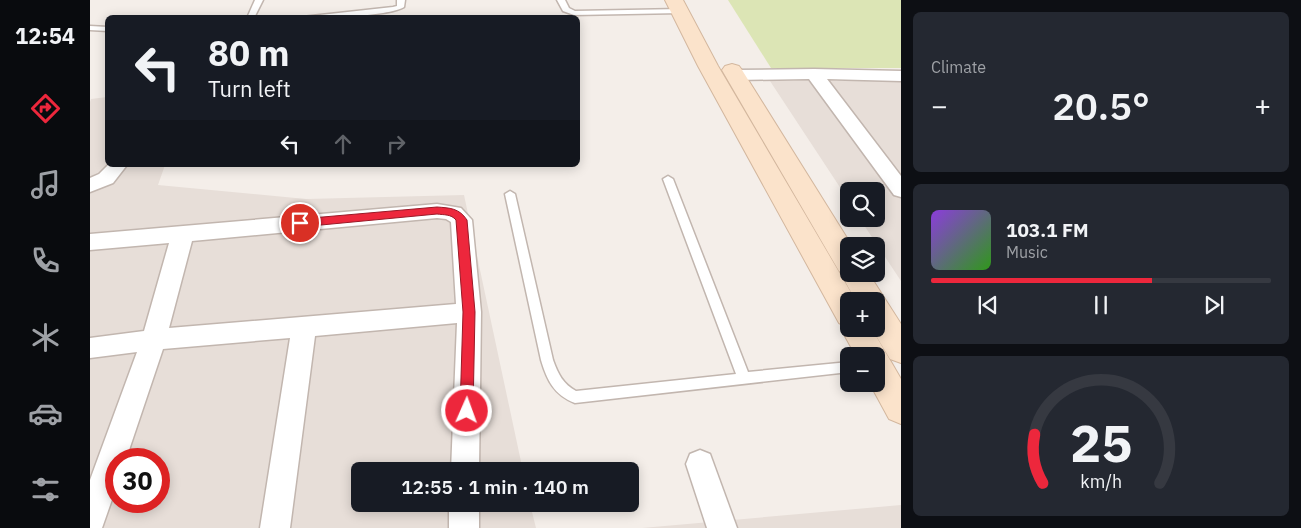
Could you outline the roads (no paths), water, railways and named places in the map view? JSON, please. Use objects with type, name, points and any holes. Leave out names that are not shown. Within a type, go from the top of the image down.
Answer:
[{"type":"street","points":[[681,4],[840,250]]},
{"type":"street","points":[[724,69],[901,76]]},
{"type":"street","points":[[724,69],[840,297]]},
{"type":"street","points":[[814,74],[901,190]]},
{"type":"street","points":[[90,185],[111,176],[116,167]]},
{"type":"street","points":[[90,242],[437,211],[451,211],[458,214],[461,220],[469,312],[465,462]]},
{"type":"street","points":[[90,521],[154,340],[183,233]]},
{"type":"street","points":[[90,348],[154,340],[469,312]]},
{"type":"street","points":[[885,324],[901,350]]},
{"type":"street","points":[[275,528],[304,326]]},
{"type":"street","points":[[885,380],[901,409]]},
{"type":"street","points":[[700,464],[722,528]]},
{"type":"street","points":[[464,512],[464,528]]},
{"type":"lane","points":[[252,15],[259,0]]},
{"type":"lane","points":[[328,15],[393,9],[400,6],[401,0]]},
{"type":"lane","points":[[561,0],[566,9],[574,13],[681,4]]},
{"type":"lane","points":[[90,28],[105,29]]},
{"type":"lane","points":[[668,179],[744,379]]},
{"type":"lane","points":[[510,194],[547,360],[554,380],[562,391],[575,397],[840,368]]}]
